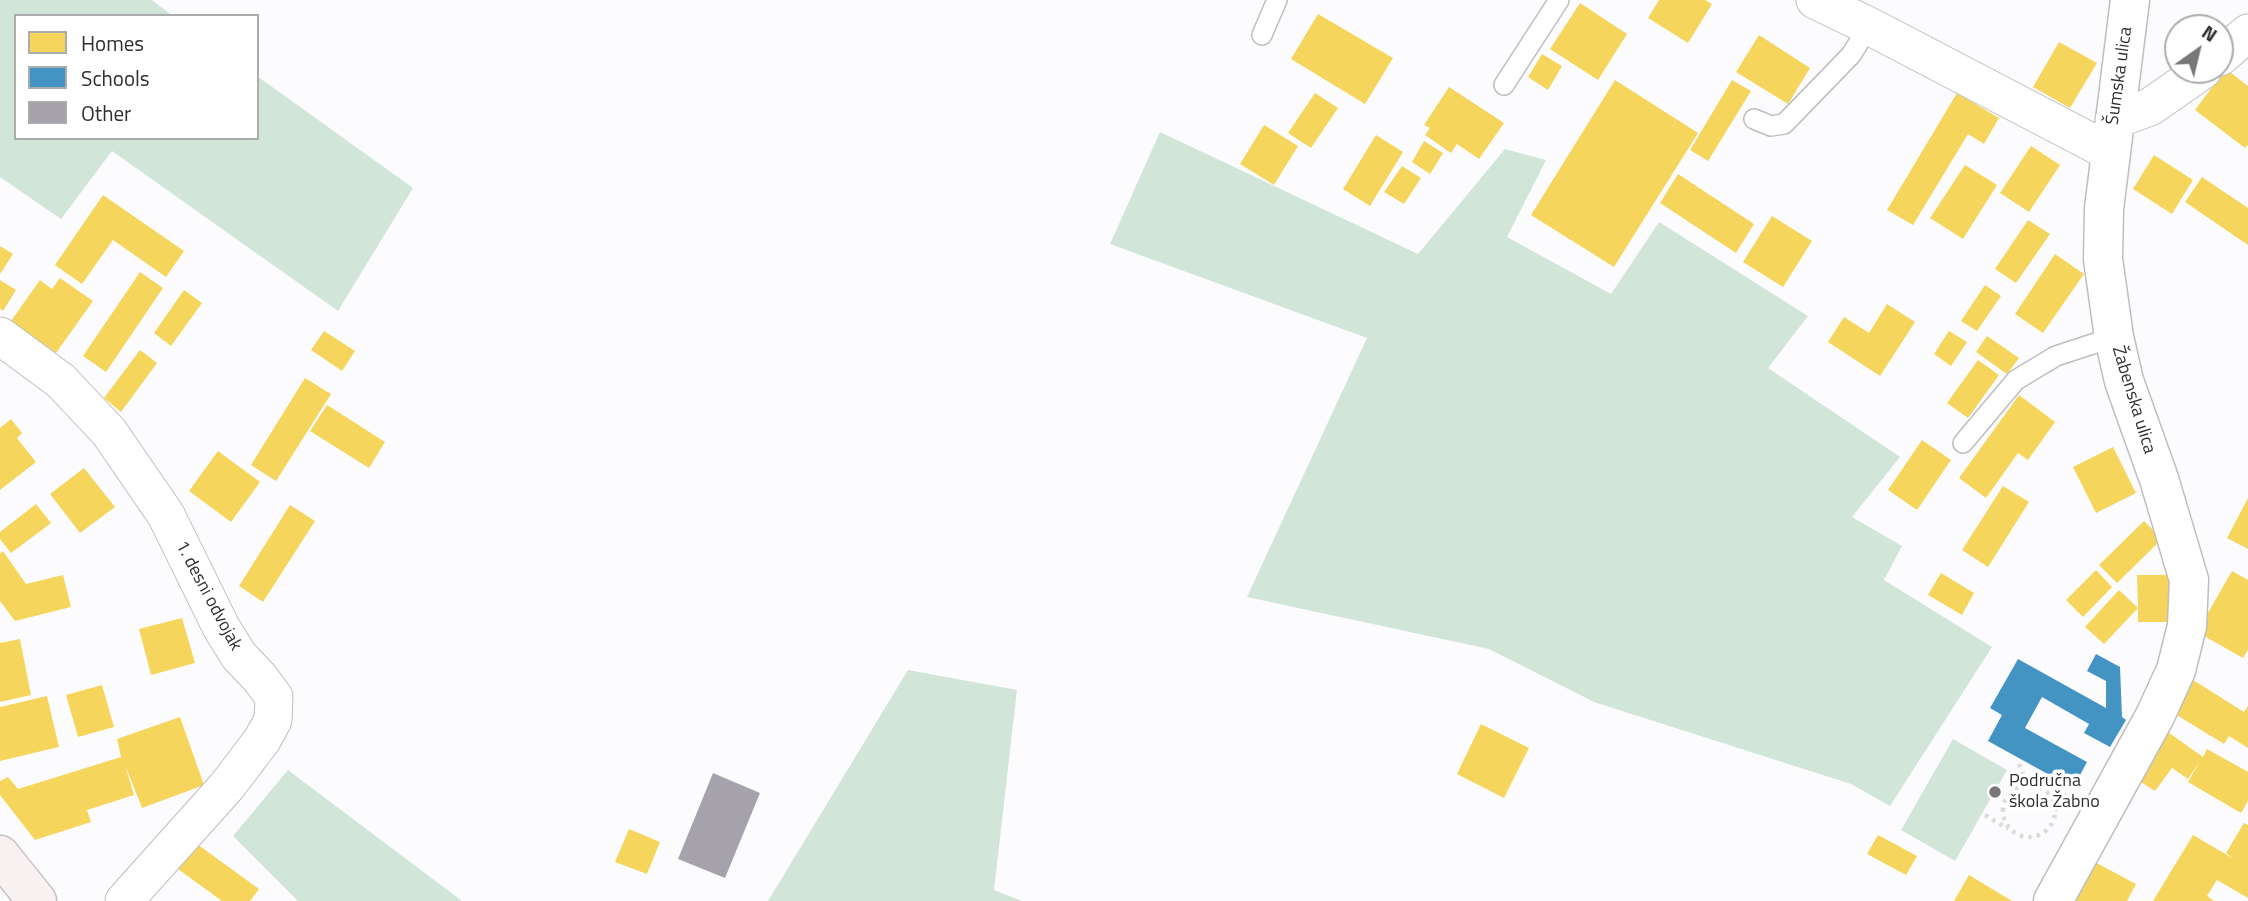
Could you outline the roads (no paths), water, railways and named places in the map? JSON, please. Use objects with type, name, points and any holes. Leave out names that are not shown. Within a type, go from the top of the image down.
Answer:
[{"type":"main road","points":[[0,855],[37,901]]},
{"type":"street","points":[[1815,0],[2112,136],[2183,84]]},
{"type":"street","name":"Šumska ulica","points":[[2112,136],[2130,0]]},
{"type":"street","points":[[2234,45],[2248,33]]},
{"type":"street","name":"Žabenska ulica","points":[[2053,901],[2155,716],[2176,670],[2188,626],[2189,580],[2159,479],[2124,381],[2114,337],[2103,259],[2104,209],[2112,136]]},
{"type":"street","name":"1. desni odvojak","points":[[0,336],[61,382],[109,432],[166,515],[227,637],[239,656],[274,697],[274,720],[262,740],[227,786],[124,901]]},
{"type":"lane","points":[[1262,35],[1277,0]]},
{"type":"lane","points":[[1504,85],[1559,0]]},
{"type":"lane","points":[[1754,119],[1771,126],[1784,124],[1851,55],[1869,26]]},
{"type":"lane","points":[[1963,443],[2017,380],[2056,356],[2114,337]]},
{"type":"place","name":"Područna škola Žabno","points":[[1995,792]]}]
